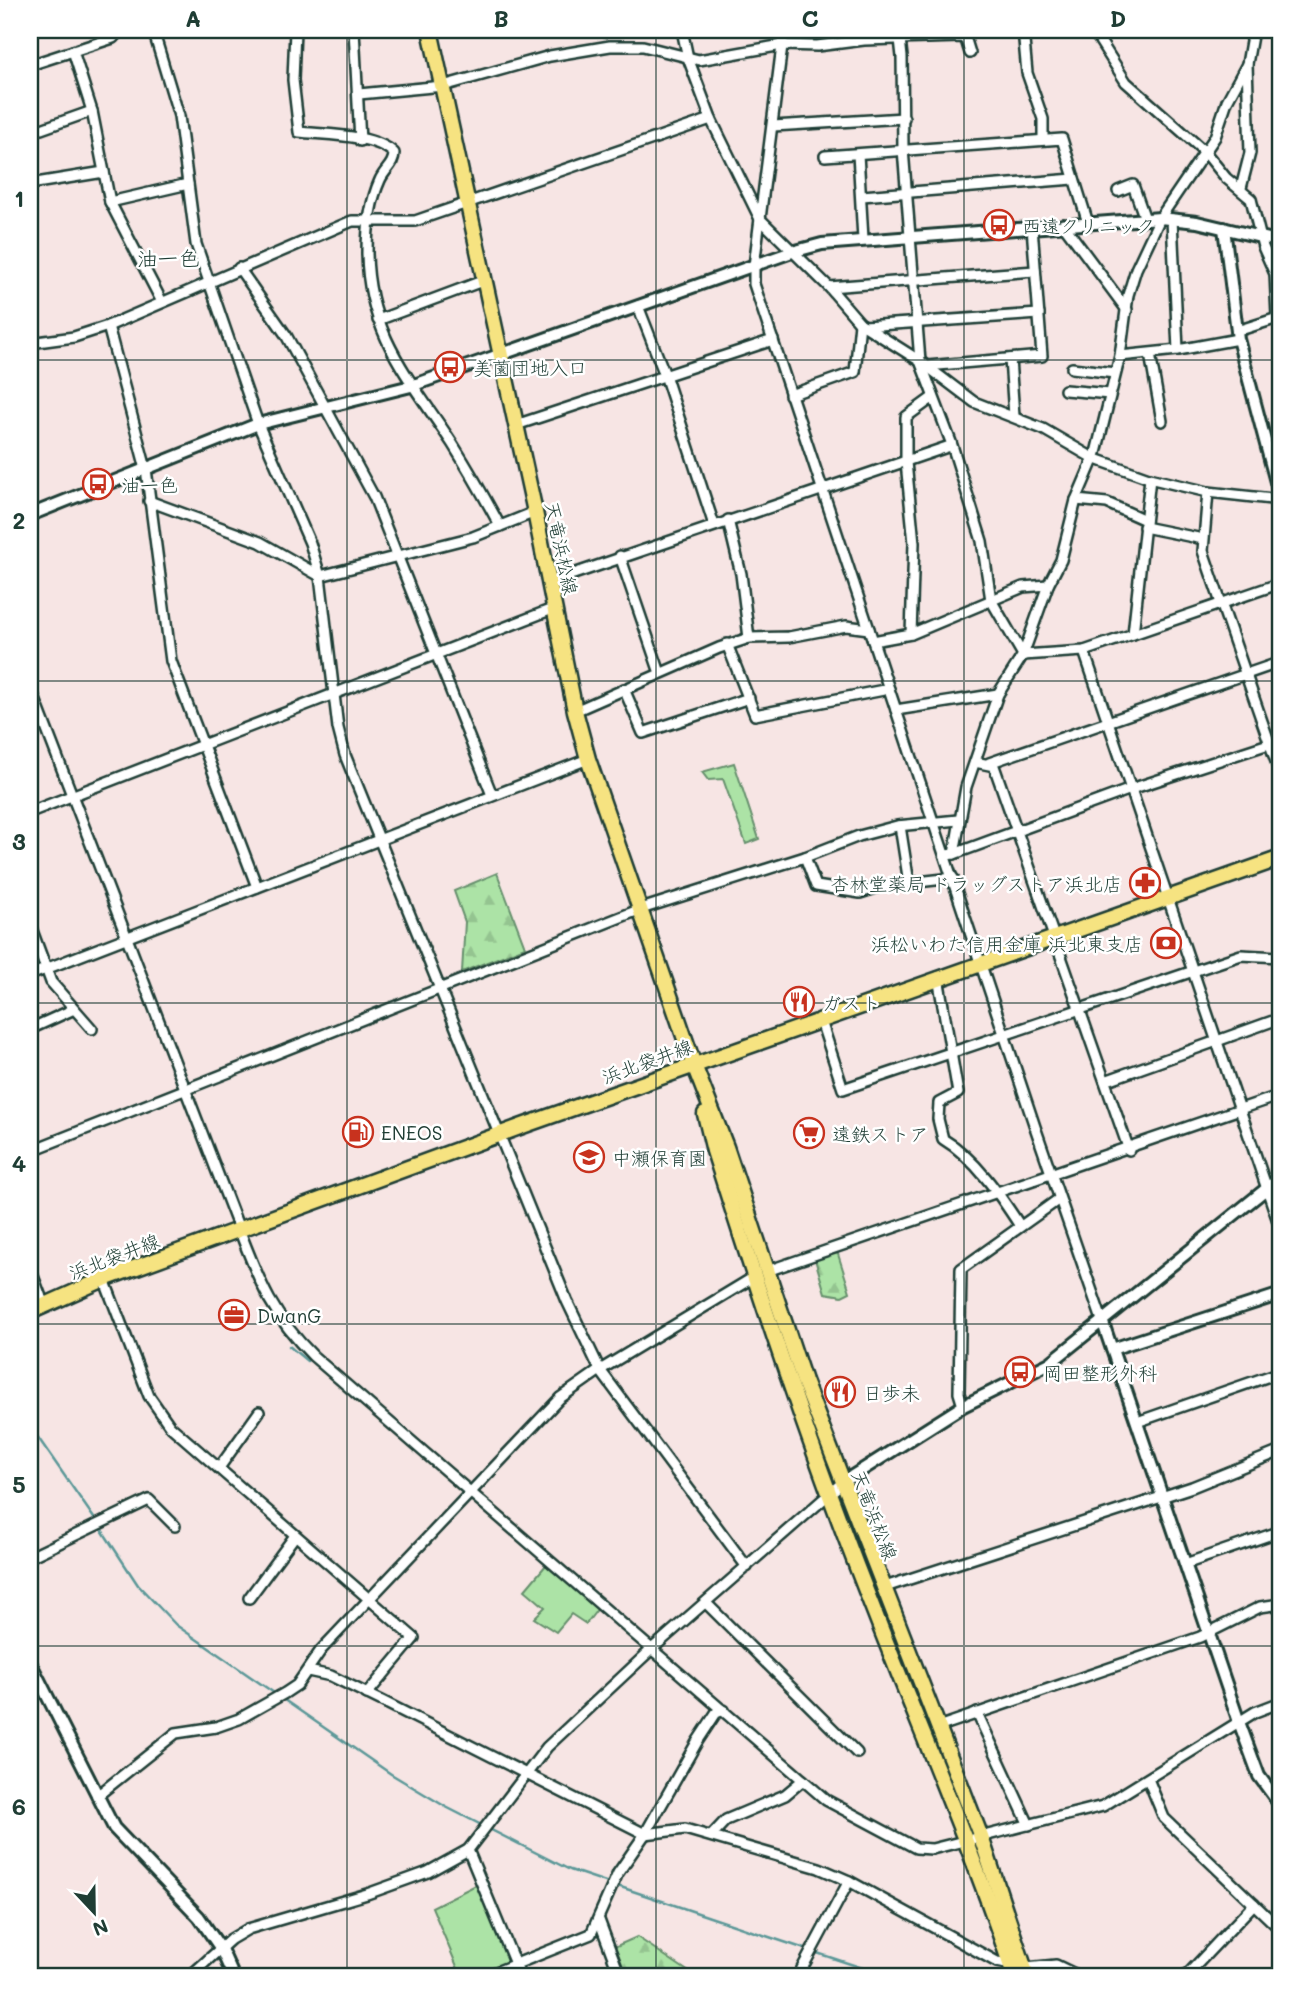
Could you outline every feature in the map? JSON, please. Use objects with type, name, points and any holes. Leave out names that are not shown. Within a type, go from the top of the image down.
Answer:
[{"type":"main road","name":"天竜浜松線","points":[[430,30],[550,582],[575,711],[588,759],[694,1065],[726,1147],[760,1274],[830,1492],[878,1621],[974,1838]]},
{"type":"main road","name":"浜北袋井線","points":[[30,1312],[104,1279],[497,1135],[820,1018],[1281,858]]},
{"type":"main road","name":"天竜浜松線","points":[[760,1274],[938,1727],[1020,1972]]},
{"type":"street","points":[[30,65],[113,38],[120,30]]},
{"type":"street","points":[[153,30],[179,116],[196,244],[229,333],[258,424],[310,542],[320,576],[333,694],[345,755],[377,840],[497,1135],[567,1300],[600,1370],[747,1567]]},
{"type":"street","points":[[295,30],[293,80],[299,132],[348,136],[386,145],[394,153],[394,161],[381,178],[369,220],[368,284],[378,320],[411,386],[451,442],[500,526]]},
{"type":"street","points":[[354,30],[360,141]]},
{"type":"street","points":[[682,30],[688,58],[711,118],[760,219],[830,288],[862,324],[924,364],[974,402],[1014,416],[1093,458],[1150,478],[1208,492],[1281,500],[1238,335],[1224,228]]},
{"type":"street","points":[[784,30],[754,266],[754,284],[896,710],[931,824],[950,855]]},
{"type":"street","points":[[1023,30],[1027,73],[1043,119],[1043,139]]},
{"type":"street","points":[[1093,30],[1126,82],[1205,152],[1226,178],[1241,188],[1255,206],[1262,238],[1275,274],[1279,317],[1238,335],[1178,350],[1120,356]]},
{"type":"street","points":[[1241,188],[1250,153],[1247,64],[1253,30]]},
{"type":"street","points":[[359,94],[443,86],[550,56],[610,46],[643,46],[699,60],[782,45],[817,46],[900,34],[961,37],[966,40],[970,53]]},
{"type":"street","points":[[900,34],[903,149],[924,364],[932,398],[982,541],[991,600],[1023,655]]},
{"type":"street","points":[[74,51],[92,111],[110,202],[162,302]]},
{"type":"street","points":[[1247,64],[1227,101],[1215,137],[1160,218],[1136,268],[1120,356],[1093,458],[1076,500],[1062,560],[1048,586],[1023,655],[998,694],[975,762],[950,855],[953,878],[1059,1199],[1163,1494],[1238,1723],[1259,1776],[1281,1807]]},
{"type":"street","points":[[30,133],[92,111]]},
{"type":"street","points":[[30,343],[74,337],[107,326],[352,221],[415,221],[711,118]]},
{"type":"street","points":[[773,126],[904,118]]},
{"type":"street","points":[[825,156],[1062,139],[1088,223]]},
{"type":"street","points":[[858,154],[863,239]]},
{"type":"street","points":[[30,184],[104,172]]},
{"type":"street","points":[[862,196],[1074,179]]},
{"type":"street","points":[[110,202],[188,184]]},
{"type":"street","points":[[1118,191],[1133,186],[1145,219]]},
{"type":"street","points":[[30,515],[258,424],[411,386],[792,252],[863,239],[1160,218],[1224,228],[1281,242]]},
{"type":"street","points":[[1172,219],[1178,350]]},
{"type":"street","points":[[1063,225],[1127,310]]},
{"type":"street","points":[[924,364],[1042,356],[1032,227]]},
{"type":"street","points":[[239,268],[286,335],[374,497],[492,795]]},
{"type":"street","points":[[830,288],[1035,271]]},
{"type":"street","points":[[378,320],[485,280]]},
{"type":"street","points":[[638,306],[665,375],[714,526]]},
{"type":"street","points":[[862,324],[918,323],[1039,314]]},
{"type":"street","points":[[790,395],[855,372],[862,324]]},
{"type":"street","points":[[107,326],[146,469],[172,661],[257,887]]},
{"type":"street","points":[[516,425],[773,340]]},
{"type":"street","points":[[1150,354],[1162,421]]},
{"type":"street","points":[[1010,359],[1014,416]]},
{"type":"street","points":[[1072,368],[1115,373]]},
{"type":"street","points":[[1065,390],[1110,394]]},
{"type":"street","points":[[911,634],[914,543],[906,462],[906,417],[932,398]]},
{"type":"street","points":[[550,582],[620,555],[950,446]]},
{"type":"street","points":[[1133,634],[1150,478]]},
{"type":"street","points":[[1208,492],[1203,551],[1281,776]]},
{"type":"street","points":[[1076,500],[1107,503],[1145,523],[1203,539]]},
{"type":"street","points":[[149,501],[260,542],[320,576],[399,557],[500,526],[535,512]]},
{"type":"street","points":[[728,520],[741,573],[749,638]]},
{"type":"street","points":[[620,555],[660,673]]},
{"type":"street","points":[[1023,655],[1084,651],[1281,583]]},
{"type":"street","points":[[873,641],[911,634],[1023,587],[1048,586]]},
{"type":"street","points":[[30,812],[555,608]]},
{"type":"street","points":[[575,711],[660,673],[749,638],[789,637],[846,626],[869,629]]},
{"type":"street","points":[[727,645],[755,715],[889,689]]},
{"type":"street","points":[[1084,651],[1281,1230]]},
{"type":"street","points":[[975,762],[989,763],[1281,662]]},
{"type":"street","points":[[30,686],[239,1229],[266,1296],[289,1333],[826,1800],[916,1847],[932,1849],[1103,1807],[1238,1723],[1281,1702]]},
{"type":"street","points":[[624,689],[643,733],[749,698]]},
{"type":"street","points":[[896,710],[998,694]]},
{"type":"street","points":[[950,855],[1131,789],[1281,740]]},
{"type":"street","points":[[30,975],[588,759]]},
{"type":"street","points":[[989,763],[994,766],[1018,832],[1129,1150]]},
{"type":"street","points":[[30,1151],[641,909],[805,857],[859,836],[900,826],[958,820]]},
{"type":"street","points":[[900,826],[909,883]]},
{"type":"street","points":[[805,857],[816,886],[860,893],[953,878]]},
{"type":"street","points":[[30,925],[45,970],[72,1010],[92,1029]]},
{"type":"street","points":[[820,1018],[843,1089],[1191,970],[1241,955],[1281,957]]},
{"type":"street","points":[[938,977],[947,1014],[950,1053],[958,1093],[939,1102],[938,1119],[943,1139],[957,1147],[997,1192],[1020,1226]]},
{"type":"street","points":[[30,1029],[72,1010]]},
{"type":"street","points":[[1105,1081],[1281,1018]]},
{"type":"street","points":[[97,1796],[176,1733],[216,1727],[275,1699],[297,1685],[321,1650],[560,1398],[600,1370],[760,1274],[997,1192],[1129,1150],[1281,1095]]},
{"type":"street","points":[[190,1976],[248,1929],[428,1872],[468,1850],[547,1747],[653,1648],[830,1492],[963,1406],[1050,1363],[1281,1177]]},
{"type":"street","points":[[963,1406],[959,1393],[961,1269],[1059,1199]]},
{"type":"street","points":[[30,1268],[44,1305]]},
{"type":"street","points":[[104,1279],[158,1412],[294,1536],[414,1638],[367,1694]]},
{"type":"street","points":[[1112,1349],[1281,1294]]},
{"type":"street","points":[[1137,1422],[1281,1372]]},
{"type":"street","points":[[219,1468],[259,1412]]},
{"type":"street","points":[[882,1588],[1163,1494],[1192,1487],[1235,1467],[1281,1451]]},
{"type":"street","points":[[30,1557],[149,1500],[175,1526]]},
{"type":"street","points":[[1185,1564],[1281,1531]]},
{"type":"street","points":[[249,1598],[294,1536]]},
{"type":"street","points":[[706,1603],[857,1753]]},
{"type":"street","points":[[938,1727],[1209,1633],[1260,1607],[1281,1604]]},
{"type":"street","points":[[30,1662],[97,1796],[121,1837],[199,1917],[221,1949],[233,1976]]},
{"type":"street","points":[[307,1671],[331,1676],[645,1834],[685,1829],[802,1863],[849,1881],[1020,1972],[1056,1965],[1079,1976]]},
{"type":"street","points":[[486,1976],[591,1934],[616,1877],[645,1834],[697,1742],[716,1713],[724,1710]]},
{"type":"street","points":[[977,1713],[1029,1825]]},
{"type":"street","points":[[1148,1779],[1164,1818],[1281,1930]]},
{"type":"street","points":[[711,1836],[726,1820],[785,1795],[803,1780]]},
{"type":"street","points":[[468,1850],[520,1976]]},
{"type":"street","points":[[798,1976],[849,1881]]},
{"type":"street","points":[[1186,1976],[1254,1903]]},
{"type":"street","points":[[599,1920],[620,1976]]},
{"type":"green space","points":[[734,763],[759,839],[746,844],[723,779],[708,780],[702,772]]},
{"type":"green space","points":[[497,873],[525,947],[462,972],[465,922],[454,891]]},
{"type":"green space","points":[[837,1251],[850,1292],[842,1296],[825,1293],[814,1256]]},
{"type":"green space","points":[[546,1565],[599,1607],[586,1624],[571,1614],[556,1632],[534,1618],[545,1607],[525,1590]]},
{"type":"green space","points":[[480,1883],[510,1959],[508,1964],[478,1976],[461,1976],[432,1907]]},
{"type":"green space","points":[[637,1937],[695,1976],[643,1976],[623,1972],[614,1947]]},
{"type":"waterway","points":[[289,1346],[307,1361]]},
{"type":"waterway","points":[[30,1426],[96,1521]]},
{"type":"waterway","points":[[100,1527],[138,1585],[176,1625],[391,1774],[446,1807],[570,1870],[808,1950]]},
{"type":"waterway","points":[[814,1952],[887,1976]]},
{"type":"place","name":"西遠クリニック","points":[[999,225]]},
{"type":"place","name":"美薗団地入口","points":[[450,367]]},
{"type":"place","name":"油一色","points":[[98,484]]},
{"type":"place","name":"杏林堂薬局 ドラッグストア浜北店","points":[[1145,883]]},
{"type":"place","name":"浜松いわた信用金庫 浜北東支店","points":[[1166,943]]},
{"type":"place","name":"ガスト","points":[[799,1002]]},
{"type":"place","name":"ENEOS","points":[[358,1132]]},
{"type":"place","name":"遠鉄ストア","points":[[809,1133]]},
{"type":"place","name":"中瀬保育園","points":[[589,1157]]},
{"type":"place","name":"DwanG","points":[[234,1315]]},
{"type":"place","name":"岡田整形外科","points":[[1020,1372]]},
{"type":"place","name":"日歩未","points":[[840,1392]]},
{"type":"district","name":"油一色","points":[[168,257]]}]
